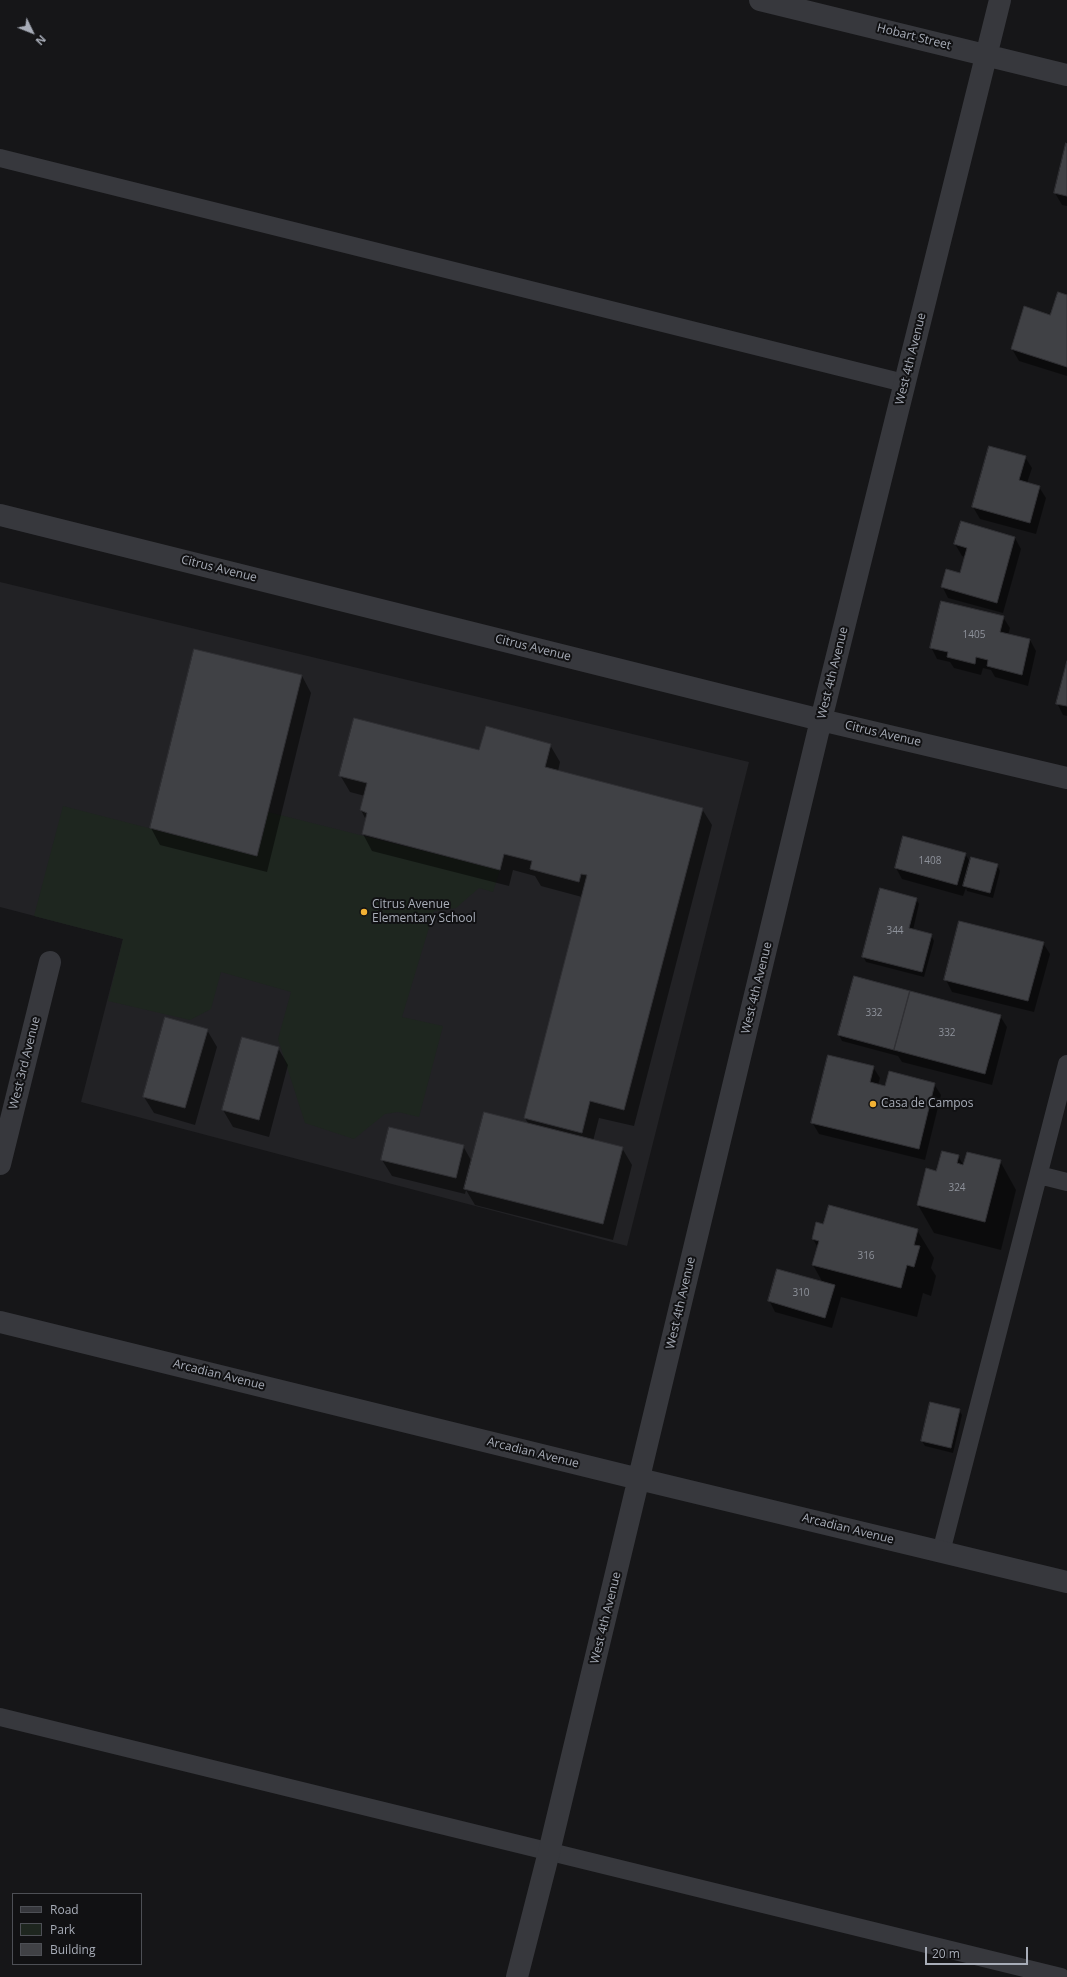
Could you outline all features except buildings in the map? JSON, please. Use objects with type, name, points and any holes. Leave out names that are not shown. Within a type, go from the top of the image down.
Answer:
[{"type":"street","name":"Hobart Street","points":[[760,0],[1067,75]]},
{"type":"street","name":"West 4th Avenue","points":[[517,1977],[550,1852],[821,720],[1000,0]]},
{"type":"street","name":"Citrus Avenue","points":[[0,514],[821,720],[1067,778]]},
{"type":"street","name":"West 3rd Avenue","points":[[0,1164],[50,962]]},
{"type":"street","name":"Arcadian Avenue","points":[[0,1322],[639,1479],[1067,1582]]},
{"type":"lane","points":[[0,158],[904,383]]},
{"type":"lane","points":[[941,1552],[1067,1064]]},
{"type":"lane","points":[[1039,1175],[1067,1182]]},
{"type":"lane","points":[[0,1717],[1061,1977]]},
{"type":"shaded area","name":"Citrus Avenue Elementary School","points":[[0,582],[749,762],[627,1246],[81,1102],[123,939],[0,907]]},
{"type":"green space","points":[[63,806],[257,856],[268,812],[500,870],[493,892],[479,888],[456,908],[434,911],[402,1017],[443,1026],[419,1117],[398,1112],[385,1114],[354,1139],[305,1123],[278,1039],[291,992],[221,972],[211,1009],[190,1020],[108,1001],[123,939],[34,916]]},
{"type":"place","name":"Citrus Avenue Elementary School","points":[[364,912]]},
{"type":"place","name":"Casa de Campos","points":[[873,1104]]}]
